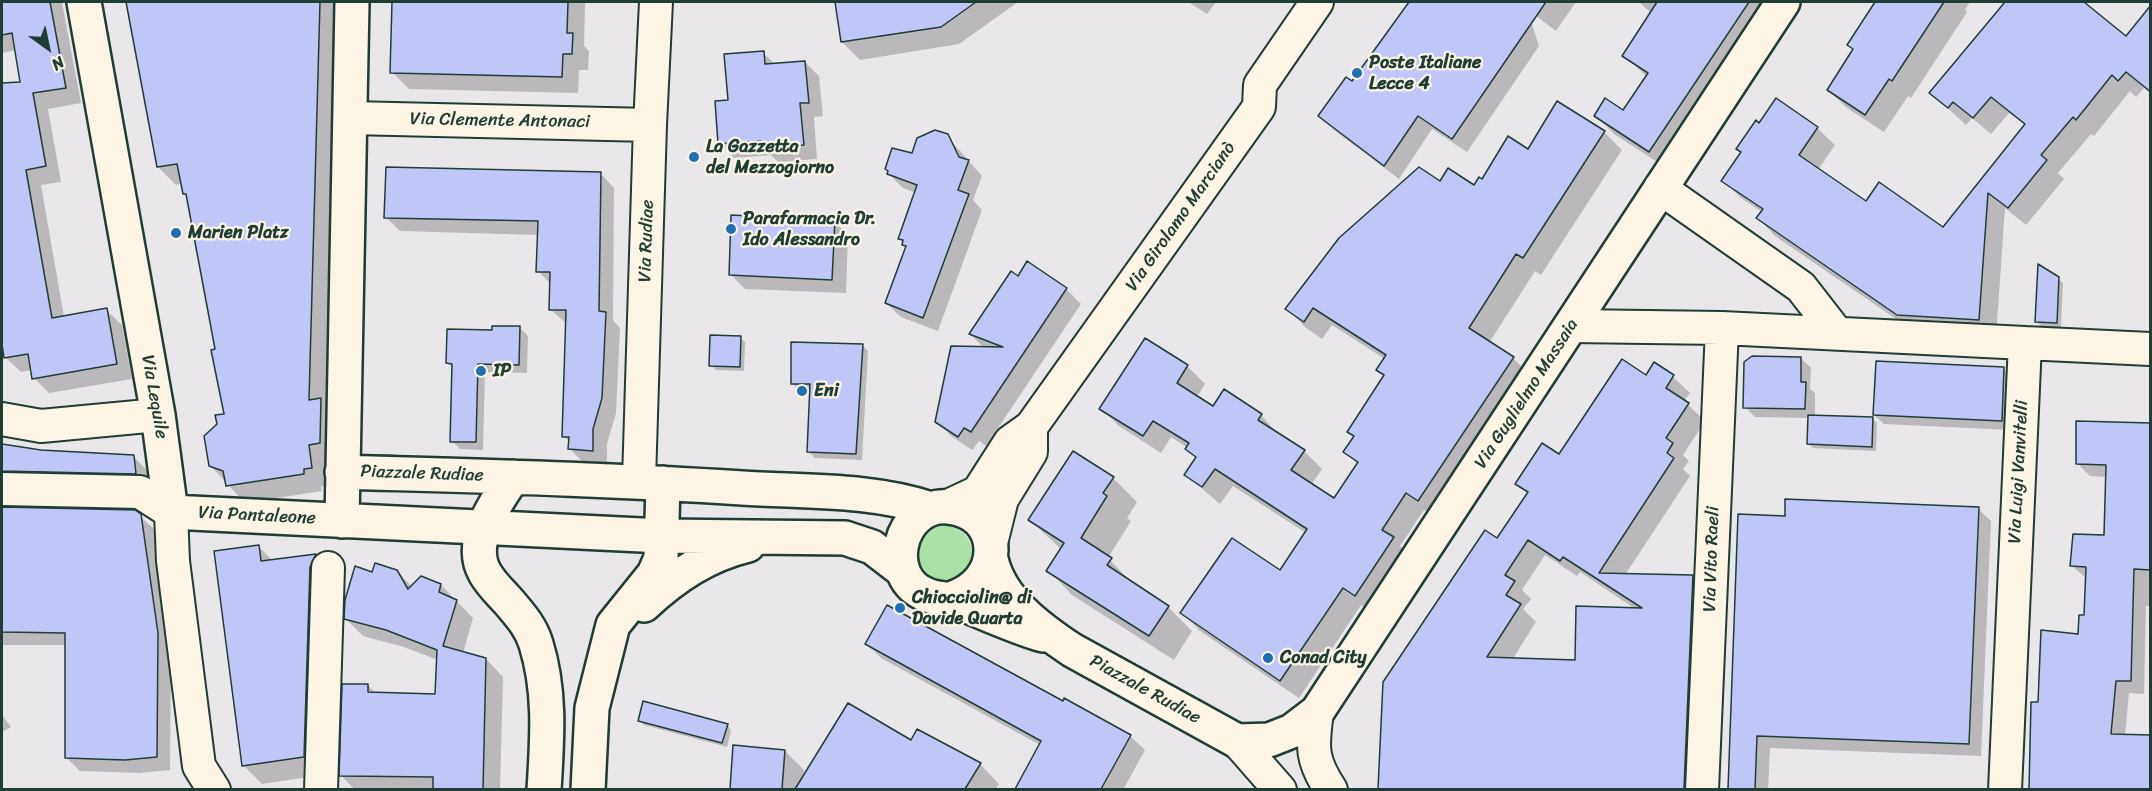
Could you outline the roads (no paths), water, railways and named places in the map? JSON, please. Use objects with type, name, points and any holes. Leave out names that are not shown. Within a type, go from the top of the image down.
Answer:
[{"type":"main road","name":"Via Lequile","points":[[84,2],[158,416],[171,512]]},
{"type":"main road","points":[[342,472],[352,2]]},
{"type":"main road","name":"Via Guglielmo Massaia","points":[[1253,741],[1292,731],[1317,712],[1783,2]]},
{"type":"main road","name":"Piazzale Rudiae","points":[[1054,638],[1006,594],[998,583],[985,529],[975,518],[961,510],[848,493],[651,481],[342,472],[342,520],[484,529],[662,536],[845,538],[872,547],[902,570],[910,584],[921,593],[936,598],[950,599],[1014,627],[1054,638],[1253,741]]},
{"type":"main road","name":"Piazzale Rudiae","points":[[484,529],[495,503],[513,477]]},
{"type":"main road","points":[[588,789],[592,708],[613,625],[654,574],[661,558],[662,536],[651,481]]},
{"type":"main road","points":[[902,570],[899,552],[903,534],[915,519],[938,508]]},
{"type":"main road","name":"Via Pantaleone","points":[[171,512],[342,520]]},
{"type":"main road","points":[[484,529],[479,553],[485,573],[526,622],[536,642],[548,709],[544,789]]},
{"type":"main road","points":[[606,650],[665,585],[695,564],[735,548],[782,536]]},
{"type":"main road","points":[[950,599],[965,595],[978,586],[987,574],[991,551]]},
{"type":"street","name":"Via Rudiae","points":[[651,481],[650,125],[656,2]]},
{"type":"street","name":"Via Girolamo Marcianò","points":[[938,508],[978,492],[1010,442],[1031,427],[1259,107],[1260,85],[1317,2]]},
{"type":"street","name":"Via Clemente Antonaci","points":[[351,118],[650,125]]},
{"type":"street","points":[[1660,188],[1801,287],[1836,332]]},
{"type":"street","points":[[1572,326],[1836,332],[2151,349]]},
{"type":"street","name":"Via Vito Raeli","points":[[1702,789],[1722,328]]},
{"type":"street","name":"Via Luigi Vanvitelli","points":[[2005,789],[2025,343]]},
{"type":"street","points":[[2,419],[40,426],[158,416]]},
{"type":"street","points":[[991,551],[1002,499],[1031,452],[1031,427]]},
{"type":"street","points":[[2,489],[140,492],[171,512]]},
{"type":"street","name":"Via Lequile","points":[[171,512],[173,561],[199,766],[211,789],[214,789]]},
{"type":"street","points":[[321,789],[328,568]]},
{"type":"street","points":[[1317,712],[1312,747],[1324,779]]},
{"type":"street","points":[[1253,741],[1293,749],[1324,779]]},
{"type":"street","points":[[1253,741],[1280,789]]},
{"type":"place","name":"Poste Italiane Lecce 4","points":[[1357,73]]},
{"type":"place","name":"La Gazzetta del Mezzogiorno","points":[[694,157]]},
{"type":"place","name":"Parafarmacia Dr. Ido Alessandro","points":[[731,229]]},
{"type":"place","name":"Marien Platz","points":[[176,233]]},
{"type":"place","name":"IP","points":[[481,371]]},
{"type":"place","name":"Eni","points":[[802,391]]},
{"type":"place","name":"Chiocciolin@ di Davide Quarta","points":[[900,608]]},
{"type":"place","name":"Conad City","points":[[1268,658]]}]
